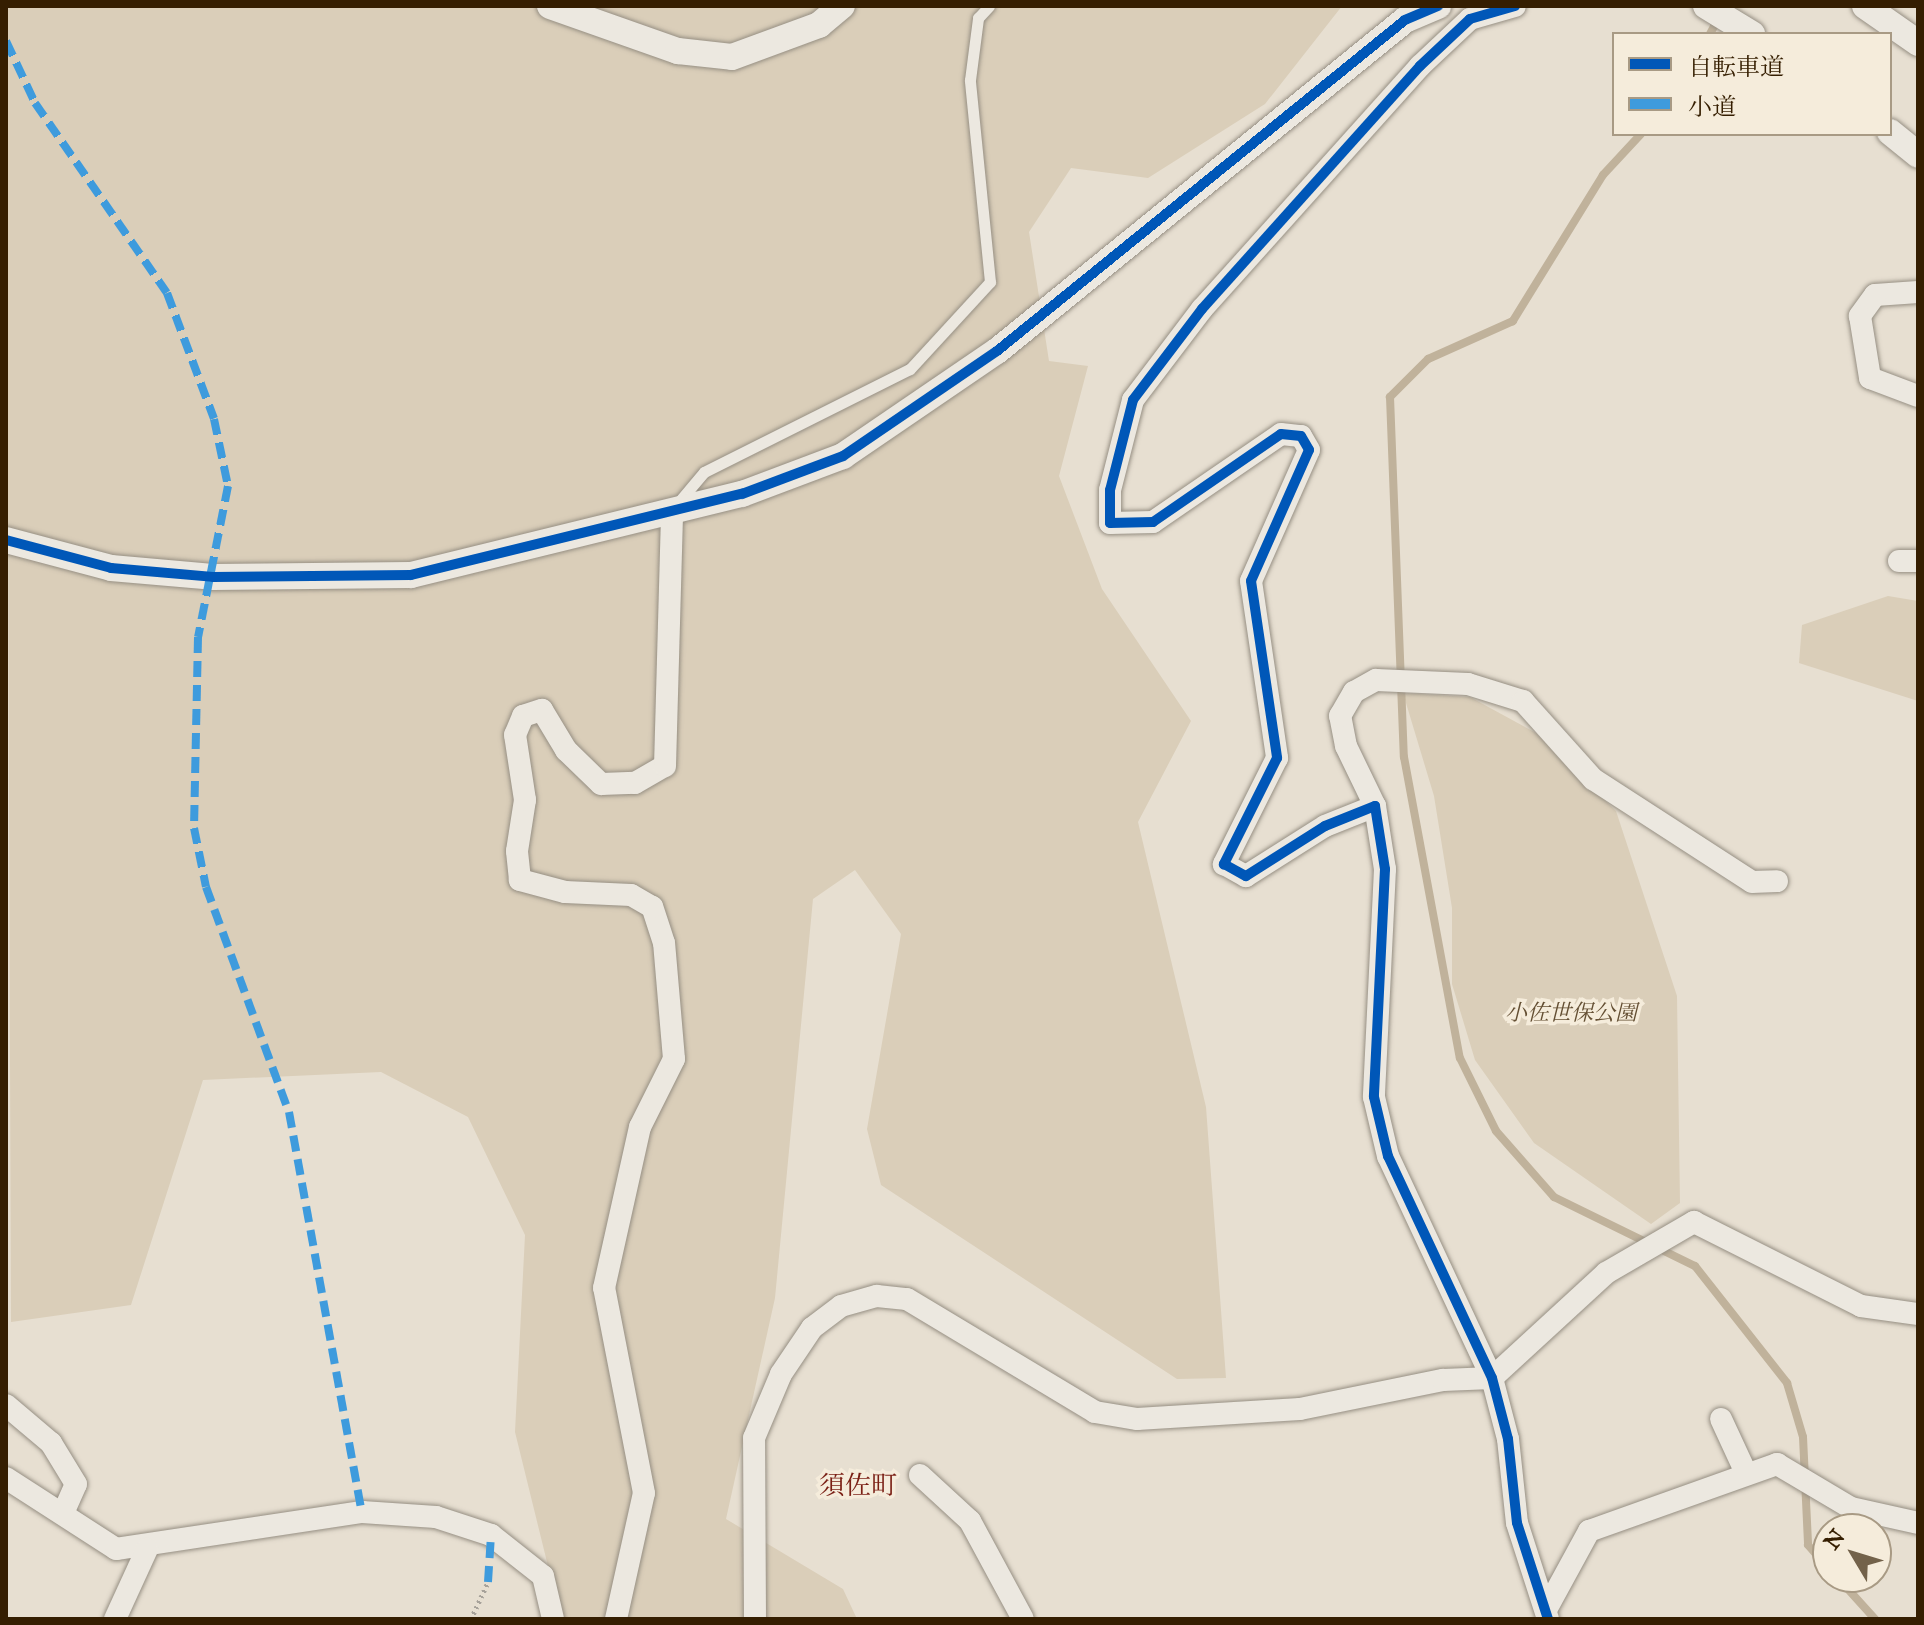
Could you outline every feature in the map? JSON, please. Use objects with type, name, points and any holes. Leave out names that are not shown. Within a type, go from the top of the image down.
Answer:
[{"type":"street","points":[[550,6],[678,51],[732,57],[819,25],[842,6]]},
{"type":"street","points":[[6,540],[111,568],[317,581],[411,575],[672,511],[843,456],[910,417],[1405,20],[1438,6]]},
{"type":"street","points":[[1375,806],[1337,820],[1246,876],[1224,864],[1277,758],[1251,581],[1262,541],[1309,450],[1301,436],[1281,434],[1153,522],[1110,523],[1110,490],[1133,400],[1202,309],[1420,66],[1470,19],[1515,6]]},
{"type":"street","points":[[1706,6],[1744,29]]},
{"type":"street","points":[[1865,6],[1918,43]]},
{"type":"street","points":[[1892,134],[1918,155]]},
{"type":"street","points":[[1918,292],[1875,295],[1860,316],[1870,378],[1918,396]]},
{"type":"street","points":[[616,1619],[644,1493],[604,1288],[640,1127],[674,1059],[664,943],[652,907],[631,895],[565,892],[520,880],[517,851],[525,800],[515,735],[523,716],[542,710],[566,750],[601,784],[635,783],[665,766],[672,511]]},
{"type":"street","points":[[1548,1614],[1517,1523],[1508,1439],[1492,1378],[1388,1156],[1374,1097],[1385,869],[1375,806],[1340,716],[1354,692],[1383,680],[1468,684],[1523,701],[1593,779],[1752,882],[1777,881]]},
{"type":"street","points":[[755,1619],[754,1438],[781,1374],[812,1328],[841,1306],[907,1299],[1055,1393],[1095,1412],[1137,1419],[1300,1409],[1443,1380],[1492,1378],[1634,1255],[1666,1234],[1694,1222],[1720,1229],[1861,1306],[1918,1314]]},
{"type":"street","points":[[6,1405],[51,1443],[76,1484],[63,1513]]},
{"type":"street","points":[[1721,1419],[1746,1473]]},
{"type":"street","points":[[1548,1614],[1589,1531],[1777,1464],[1851,1508],[1918,1523]]},
{"type":"street","points":[[920,1475],[970,1521],[1023,1619]]},
{"type":"street","points":[[6,1478],[116,1549],[147,1549],[293,1519],[417,1512],[491,1535],[543,1576],[553,1619]]},
{"type":"street","points":[[115,1619],[147,1549]]},
{"type":"lane","points":[[672,511],[704,472],[910,369],[990,282],[970,80],[978,18],[989,6]]},
{"type":"path","points":[[471,1619],[488,1582]]},
{"type":"green space","points":[[6,6],[1342,6],[1265,104],[1148,178],[1071,168],[1029,232],[1049,361],[1088,366],[1059,476],[1102,589],[1191,721],[1138,822],[1206,1107],[1226,1378],[1177,1379],[881,1185],[867,1129],[901,934],[855,870],[813,899],[775,1298],[726,1519],[843,1589],[857,1619],[561,1619],[515,1432],[525,1235],[468,1117],[381,1072],[203,1080],[131,1305],[11,1322]]},
{"type":"green space","points":[[1888,596],[1918,601],[1918,701],[1799,663],[1802,625]]},
{"type":"green space","name":"小佐世保公園","points":[[1403,693],[1470,697],[1536,733],[1616,811],[1677,996],[1680,1203],[1651,1224],[1534,1143],[1475,1060],[1452,984],[1452,908],[1434,796]]},
{"type":"waterway","points":[[1711,32],[1719,17]]},
{"type":"waterway","points":[[1639,136],[1603,175],[1513,321],[1428,359],[1390,397],[1404,757],[1460,1058],[1496,1131],[1554,1197],[1695,1266],[1787,1383],[1803,1437],[1808,1545],[1812,1550]]},
{"type":"waterway","points":[[1851,1593],[1875,1619]]},
{"type":"marked path","points":[[6,41],[35,103],[167,293],[214,419],[228,486],[198,637],[194,828],[206,887],[289,1112],[362,1512]]},
{"type":"marked path","points":[[488,1582],[491,1535]]},
{"type":"cycle path","points":[[6,540],[111,568],[213,577],[411,575],[742,494],[843,456],[997,351],[1405,20],[1438,6]]},
{"type":"cycle path","points":[[1515,6],[1470,19],[1420,66],[1202,309],[1133,400],[1110,490],[1110,523],[1153,522],[1281,434],[1301,436],[1309,450],[1251,581],[1277,758],[1224,864],[1246,876],[1325,826],[1375,806],[1385,869],[1374,1097],[1388,1156],[1492,1378],[1508,1439],[1517,1523],[1548,1619]]},
{"type":"district","name":"須佐町","points":[[858,1486]]}]
